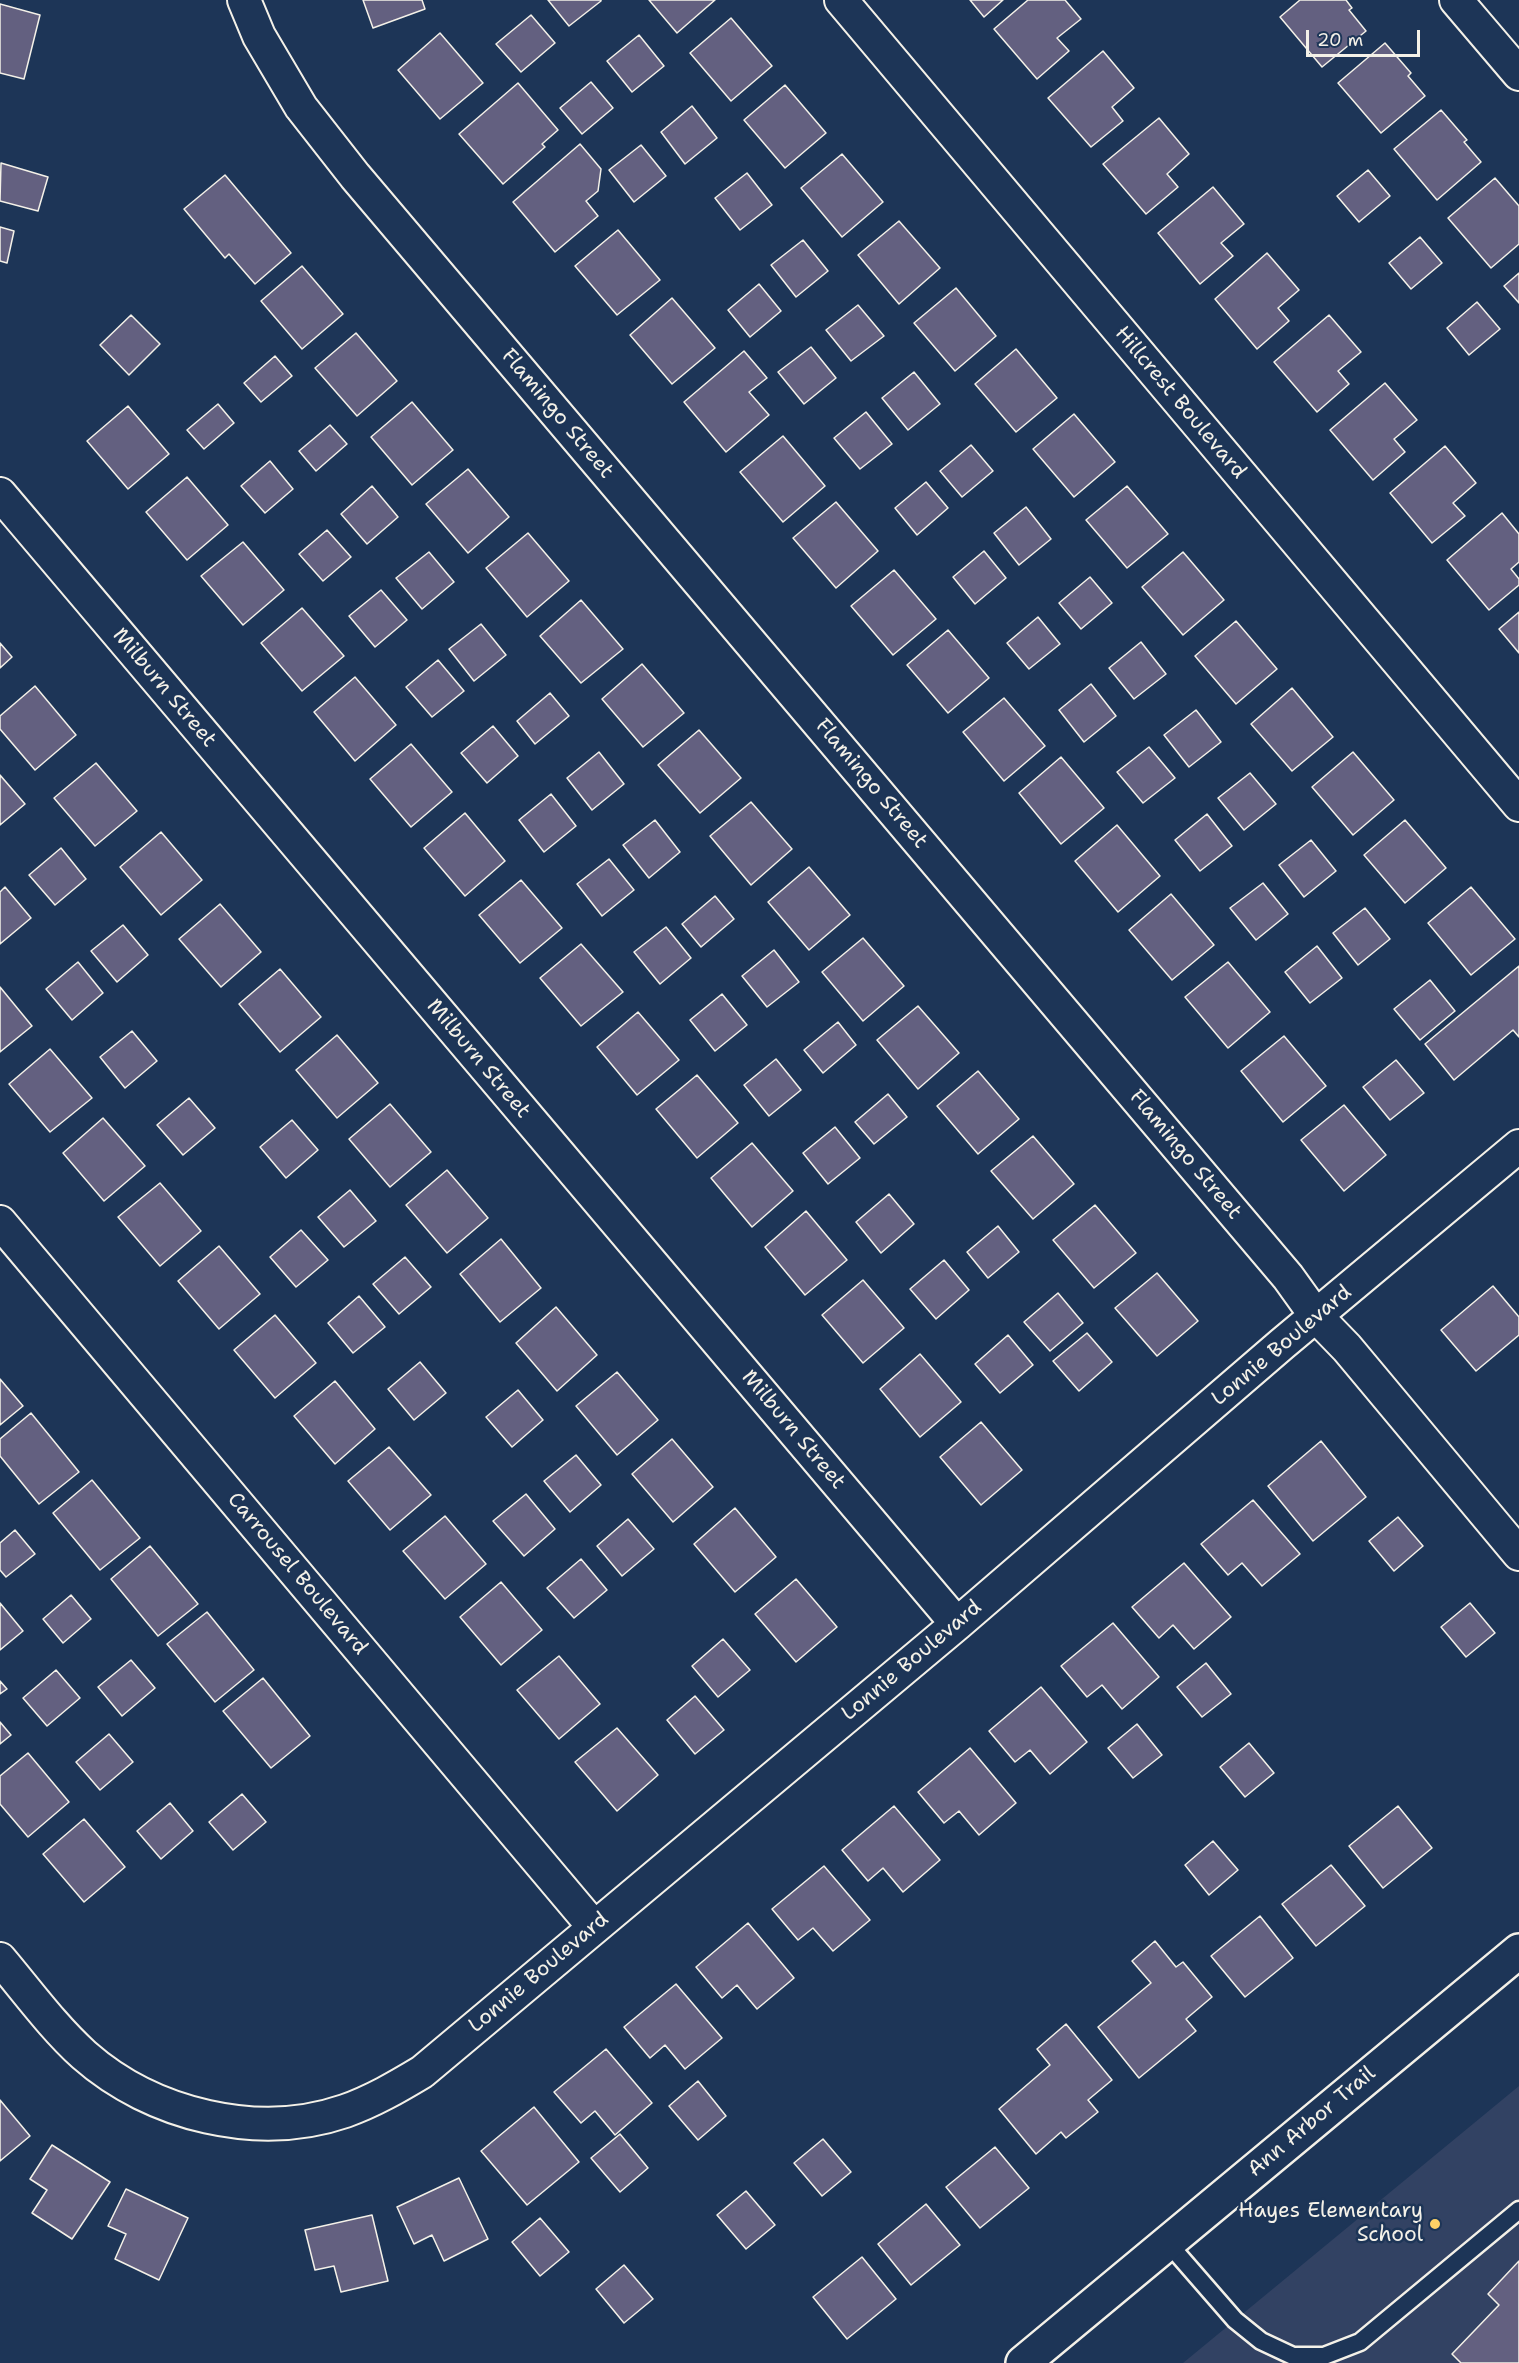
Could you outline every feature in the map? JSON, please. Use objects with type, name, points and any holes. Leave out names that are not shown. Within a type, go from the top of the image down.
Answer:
[{"type":"street","name":"Flamingo Street","points":[[244,0],[259,36],[301,107],[356,176],[1288,1277],[1316,1316],[1347,1347],[1519,1554]]},
{"type":"street","name":"Hillcrest Boulevard","points":[[841,0],[1519,805]]},
{"type":"street","points":[[1456,0],[1519,74]]},
{"type":"street","name":"Milburn Street","points":[[0,494],[957,1624]]},
{"type":"street","name":"Lonnie Boulevard","points":[[0,1959],[84,2055],[120,2082],[148,2098],[180,2110],[234,2122],[289,2123],[343,2112],[384,2095],[422,2072],[957,1624],[1316,1316],[1519,1146]]},
{"type":"street","name":"Carrousel Boulevard","points":[[0,1222],[594,1927]]},
{"type":"street","name":"Ann Arbor Trail","points":[[1023,2363],[1519,1951]]},
{"type":"lane","points":[[1168,2242],[1235,2320],[1261,2341],[1293,2356],[1324,2356],[1360,2342],[1519,2210]]},
{"type":"shaded area","name":"Hayes Elementary School","points":[[1519,2086],[1519,2363],[1183,2363]]},
{"type":"building","points":[[363,0],[422,0],[425,9],[373,28]]},
{"type":"building","points":[[548,0],[601,0],[601,1],[569,26]]},
{"type":"building","points":[[649,0],[715,0],[677,33]]},
{"type":"building","points":[[970,0],[1003,0],[984,17]]},
{"type":"building","points":[[1028,0],[1065,0],[1081,19],[1057,38],[1069,51],[1037,79],[994,29]]},
{"type":"building","points":[[1300,0],[1346,0],[1352,8],[1349,10],[1366,31],[1322,67],[1280,17]]},
{"type":"building","points":[[0,4],[40,15],[24,79],[0,73]]},
{"type":"building","points":[[531,15],[555,43],[521,72],[496,44]]},
{"type":"building","points":[[731,18],[772,66],[731,101],[690,53]]},
{"type":"building","points":[[440,33],[483,83],[440,119],[398,70]]},
{"type":"building","points":[[639,35],[664,66],[632,92],[607,61]]},
{"type":"building","points":[[1385,43],[1411,73],[1408,76],[1425,96],[1381,133],[1338,83]]},
{"type":"building","points":[[1103,51],[1134,88],[1112,107],[1123,121],[1091,147],[1048,98]]},
{"type":"building","points":[[591,82],[613,108],[582,134],[560,108]]},
{"type":"building","points":[[518,83],[558,130],[542,144],[545,147],[503,184],[459,134]]},
{"type":"building","points":[[785,85],[826,133],[785,168],[744,120]]},
{"type":"building","points":[[692,106],[717,138],[685,164],[661,132]]},
{"type":"building","points":[[1441,110],[1467,140],[1464,142],[1481,162],[1437,200],[1394,149]]},
{"type":"building","points":[[1159,118],[1189,154],[1167,174],[1178,187],[1146,214],[1103,164]]},
{"type":"building","points":[[580,144],[601,169],[598,191],[586,201],[598,216],[555,252],[513,202]]},
{"type":"building","points":[[641,145],[666,176],[634,202],[609,170]]},
{"type":"building","points":[[842,154],[883,202],[842,237],[801,188]]},
{"type":"building","points":[[1,163],[48,177],[38,211],[0,201]]},
{"type":"building","points":[[1368,170],[1390,196],[1359,222],[1337,196]]},
{"type":"building","points":[[747,173],[772,205],[740,230],[715,198]]},
{"type":"building","points":[[225,175],[291,253],[255,284],[229,254],[225,258],[184,209]]},
{"type":"building","points":[[1495,178],[1519,206],[1519,244],[1491,268],[1448,218]]},
{"type":"building","points":[[1213,187],[1244,224],[1221,243],[1233,256],[1200,284],[1158,233]]},
{"type":"building","points":[[899,221],[940,268],[899,304],[858,255]]},
{"type":"building","points":[[0,227],[14,231],[7,263],[0,261]]},
{"type":"building","points":[[618,230],[660,280],[617,315],[575,266]]},
{"type":"building","points":[[1420,237],[1442,263],[1411,289],[1389,263]]},
{"type":"building","points":[[803,240],[828,271],[796,297],[771,265]]},
{"type":"building","points":[[1267,253],[1299,290],[1278,308],[1289,321],[1257,349],[1215,299]]},
{"type":"building","points":[[302,266],[343,314],[302,349],[261,301]]},
{"type":"building","points":[[1519,273],[1519,303],[1504,286]]},
{"type":"building","points":[[759,284],[781,311],[750,337],[728,310]]},
{"type":"building","points":[[956,288],[996,336],[955,371],[914,323]]},
{"type":"building","points":[[672,298],[715,348],[672,384],[630,335]]},
{"type":"building","points":[[1477,302],[1500,329],[1469,355],[1447,328]]},
{"type":"building","points":[[858,305],[884,336],[851,361],[826,330]]},
{"type":"building","points":[[131,315],[160,344],[129,375],[100,345]]},
{"type":"building","points":[[1329,315],[1361,352],[1338,371],[1349,384],[1317,412],[1274,362]]},
{"type":"building","points":[[356,333],[397,381],[357,416],[315,368]]},
{"type":"building","points":[[811,347],[836,378],[804,404],[778,372]]},
{"type":"building","points":[[1016,349],[1057,398],[1016,432],[975,384]]},
{"type":"building","points":[[744,351],[767,378],[749,392],[769,415],[726,452],[684,402]]},
{"type":"building","points":[[275,356],[292,376],[261,402],[244,383]]},
{"type":"building","points":[[914,372],[940,404],[908,430],[882,398]]},
{"type":"building","points":[[1385,383],[1417,420],[1394,439],[1405,452],[1373,480],[1330,430]]},
{"type":"building","points":[[412,402],[453,450],[412,485],[371,437]]},
{"type":"building","points":[[218,404],[234,423],[204,449],[187,430]]},
{"type":"building","points":[[128,406],[169,454],[128,489],[87,441]]},
{"type":"building","points":[[866,412],[892,444],[860,469],[834,438]]},
{"type":"building","points":[[1074,414],[1115,462],[1074,497],[1033,449]]},
{"type":"building","points":[[330,425],[347,444],[316,471],[299,451]]},
{"type":"building","points":[[783,436],[825,486],[783,522],[740,472]]},
{"type":"building","points":[[971,445],[993,471],[962,497],[940,471]]},
{"type":"building","points":[[1445,446],[1476,483],[1453,503],[1465,516],[1432,543],[1390,493]]},
{"type":"building","points":[[270,461],[293,489],[265,513],[241,486]]},
{"type":"building","points":[[468,469],[509,517],[468,553],[426,504]]},
{"type":"building","points":[[187,477],[228,525],[187,560],[146,512]]},
{"type":"building","points":[[926,482],[948,508],[917,535],[895,508]]},
{"type":"building","points":[[372,486],[398,517],[367,544],[341,514]]},
{"type":"building","points":[[1127,486],[1168,534],[1127,568],[1086,520]]},
{"type":"building","points":[[836,502],[878,551],[836,588],[793,538]]},
{"type":"building","points":[[1026,507],[1051,539],[1019,565],[994,533]]},
{"type":"building","points":[[1502,513],[1519,534],[1519,562],[1511,569],[1519,579],[1519,585],[1489,610],[1447,560]]},
{"type":"building","points":[[327,530],[351,557],[323,581],[299,554]]},
{"type":"building","points":[[528,533],[569,581],[527,617],[486,568]]},
{"type":"building","points":[[243,542],[284,590],[243,625],[201,576]]},
{"type":"building","points":[[984,551],[1006,578],[975,604],[953,577]]},
{"type":"building","points":[[429,552],[454,582],[422,609],[396,578]]},
{"type":"building","points":[[1183,552],[1224,600],[1183,635],[1142,587]]},
{"type":"building","points":[[894,570],[936,619],[893,655],[851,606]]},
{"type":"building","points":[[1090,577],[1112,603],[1081,629],[1059,603]]},
{"type":"building","points":[[381,590],[407,620],[375,647],[349,616]]},
{"type":"building","points":[[581,600],[623,649],[581,683],[540,636]]},
{"type":"building","points":[[302,608],[344,656],[302,691],[261,643]]},
{"type":"building","points":[[1519,612],[1519,653],[1499,629]]},
{"type":"building","points":[[1038,617],[1060,644],[1029,669],[1007,643]]},
{"type":"building","points":[[1236,621],[1277,669],[1236,704],[1195,656]]},
{"type":"building","points":[[481,624],[506,655],[474,681],[449,649]]},
{"type":"building","points":[[948,630],[989,678],[948,713],[907,665]]},
{"type":"building","points":[[1141,642],[1166,674],[1134,699],[1109,668]]},
{"type":"building","points":[[0,643],[12,657],[0,668]]},
{"type":"building","points":[[438,660],[464,691],[432,717],[406,687]]},
{"type":"building","points":[[642,664],[684,713],[643,747],[602,699]]},
{"type":"building","points":[[355,677],[396,725],[355,761],[314,712]]},
{"type":"building","points":[[1091,684],[1116,716],[1084,742],[1059,710]]},
{"type":"building","points":[[35,686],[76,735],[35,770],[0,729],[0,716]]},
{"type":"building","points":[[1292,688],[1333,737],[1292,771],[1251,724]]},
{"type":"building","points":[[550,693],[569,716],[535,744],[517,721]]},
{"type":"building","points":[[1004,698],[1045,746],[1004,781],[963,732]]},
{"type":"building","points":[[1196,710],[1221,742],[1189,767],[1164,735]]},
{"type":"building","points":[[493,726],[518,756],[487,783],[461,753]]},
{"type":"building","points":[[699,730],[741,778],[700,813],[658,765]]},
{"type":"building","points":[[411,744],[452,792],[411,827],[370,779]]},
{"type":"building","points":[[1149,747],[1175,778],[1143,803],[1117,772]]},
{"type":"building","points":[[599,752],[624,784],[592,810],[567,778]]},
{"type":"building","points":[[1353,752],[1394,800],[1353,835],[1312,787]]},
{"type":"building","points":[[1061,757],[1104,808],[1061,844],[1019,793]]},
{"type":"building","points":[[96,763],[137,811],[95,846],[54,798]]},
{"type":"building","points":[[1250,773],[1276,804],[1244,830],[1218,798]]},
{"type":"building","points":[[0,775],[25,804],[0,825]]},
{"type":"building","points":[[551,794],[576,826],[544,852],[519,820]]},
{"type":"building","points":[[751,802],[792,849],[751,885],[710,836]]},
{"type":"building","points":[[465,813],[505,861],[465,896],[424,848]]},
{"type":"building","points":[[1207,814],[1232,846],[1200,871],[1175,840]]},
{"type":"building","points":[[655,820],[680,852],[649,878],[623,845]]},
{"type":"building","points":[[1405,820],[1446,868],[1405,903],[1364,855]]},
{"type":"building","points":[[1117,825],[1160,876],[1118,912],[1075,861]]},
{"type":"building","points":[[161,832],[202,880],[161,915],[120,867]]},
{"type":"building","points":[[1311,840],[1336,871],[1304,897],[1279,865]]},
{"type":"building","points":[[61,848],[86,879],[55,905],[29,875]]},
{"type":"building","points":[[609,859],[634,890],[602,916],[577,884]]},
{"type":"building","points":[[809,867],[850,915],[809,950],[768,902]]},
{"type":"building","points":[[521,880],[562,928],[520,963],[479,915]]},
{"type":"building","points":[[1263,883],[1288,914],[1256,940],[1230,908]]},
{"type":"building","points":[[5,887],[31,918],[0,944],[0,892]]},
{"type":"building","points":[[1471,887],[1515,939],[1471,975],[1428,923]]},
{"type":"building","points":[[1171,894],[1214,945],[1172,980],[1129,930]]},
{"type":"building","points":[[715,896],[734,919],[701,947],[682,924]]},
{"type":"building","points":[[220,904],[261,952],[221,987],[179,939]]},
{"type":"building","points":[[1365,908],[1390,939],[1358,965],[1333,933]]},
{"type":"building","points":[[123,925],[148,955],[117,982],[91,951]]},
{"type":"building","points":[[666,927],[691,958],[660,984],[634,952]]},
{"type":"building","points":[[863,938],[904,986],[863,1021],[822,972]]},
{"type":"building","points":[[581,944],[623,992],[581,1026],[540,978]]},
{"type":"building","points":[[1317,946],[1342,978],[1310,1003],[1285,972]]},
{"type":"building","points":[[774,950],[799,982],[767,1007],[742,976]]},
{"type":"building","points":[[78,962],[103,993],[72,1020],[46,989]]},
{"type":"building","points":[[1228,962],[1270,1012],[1228,1048],[1185,997]]},
{"type":"building","points":[[1519,966],[1519,1037],[1513,1030],[1454,1080],[1425,1044]]},
{"type":"building","points":[[280,969],[321,1017],[280,1052],[239,1004]]},
{"type":"building","points":[[1430,980],[1455,1011],[1420,1040],[1394,1009]]},
{"type":"building","points":[[0,987],[32,1026],[0,1052]]},
{"type":"building","points":[[722,994],[747,1025],[715,1051],[690,1020]]},
{"type":"building","points":[[918,1006],[959,1053],[918,1089],[877,1040]]},
{"type":"building","points":[[638,1012],[679,1060],[637,1095],[597,1047]]},
{"type":"building","points":[[838,1022],[856,1045],[823,1073],[804,1050]]},
{"type":"building","points":[[132,1031],[157,1061],[125,1088],[100,1057]]},
{"type":"building","points":[[337,1035],[378,1083],[337,1118],[296,1070]]},
{"type":"building","points":[[1284,1036],[1326,1086],[1283,1122],[1241,1071]]},
{"type":"building","points":[[50,1049],[92,1098],[50,1132],[9,1084]]},
{"type":"building","points":[[776,1059],[801,1090],[769,1116],[744,1085]]},
{"type":"building","points":[[1396,1060],[1424,1093],[1390,1120],[1363,1087]]},
{"type":"building","points":[[978,1071],[1019,1119],[978,1154],[937,1106]]},
{"type":"building","points":[[697,1075],[738,1123],[697,1158],[656,1109]]},
{"type":"building","points":[[888,1094],[907,1117],[874,1144],[855,1122]]},
{"type":"building","points":[[189,1098],[215,1128],[183,1155],[157,1125]]},
{"type":"building","points":[[390,1104],[431,1152],[390,1187],[349,1139]]},
{"type":"building","points":[[1344,1105],[1386,1155],[1344,1191],[1301,1140]]},
{"type":"building","points":[[103,1118],[145,1166],[104,1201],[63,1153]]},
{"type":"building","points":[[292,1120],[318,1150],[286,1178],[260,1147]]},
{"type":"building","points":[[835,1127],[860,1158],[828,1184],[803,1153]]},
{"type":"building","points":[[1033,1136],[1074,1184],[1033,1219],[991,1171]]},
{"type":"building","points":[[752,1143],[793,1191],[752,1227],[711,1178]]},
{"type":"building","points":[[447,1170],[488,1218],[447,1253],[406,1205]]},
{"type":"building","points":[[160,1183],[201,1231],[160,1266],[118,1217]]},
{"type":"building","points":[[350,1190],[376,1221],[344,1247],[318,1217]]},
{"type":"building","points":[[889,1194],[914,1224],[881,1253],[856,1222]]},
{"type":"building","points":[[1095,1205],[1136,1253],[1094,1288],[1053,1240]]},
{"type":"building","points":[[806,1211],[847,1260],[805,1295],[765,1247]]},
{"type":"building","points":[[998,1226],[1019,1252],[988,1278],[967,1252]]},
{"type":"building","points":[[301,1230],[328,1260],[296,1287],[270,1257]]},
{"type":"building","points":[[501,1239],[541,1288],[500,1322],[460,1274]]},
{"type":"building","points":[[219,1246],[260,1294],[219,1329],[178,1281]]},
{"type":"building","points":[[405,1257],[431,1287],[399,1314],[373,1284]]},
{"type":"building","points":[[944,1260],[969,1290],[936,1319],[910,1289]]},
{"type":"building","points":[[1157,1273],[1198,1321],[1157,1356],[1115,1308]]},
{"type":"building","points":[[863,1280],[904,1328],[863,1363],[822,1315]]},
{"type":"building","points":[[1493,1286],[1519,1317],[1519,1335],[1476,1371],[1441,1330]]},
{"type":"building","points":[[1058,1293],[1083,1323],[1050,1351],[1024,1322]]},
{"type":"building","points":[[359,1296],[385,1327],[353,1353],[328,1323]]},
{"type":"building","points":[[556,1307],[597,1355],[557,1391],[516,1343]]},
{"type":"building","points":[[275,1315],[316,1363],[275,1398],[234,1350]]},
{"type":"building","points":[[1087,1333],[1112,1362],[1079,1391],[1053,1361]]},
{"type":"building","points":[[1008,1335],[1033,1365],[1000,1393],[975,1364]]},
{"type":"building","points":[[920,1354],[961,1402],[920,1437],[880,1389]]},
{"type":"building","points":[[420,1362],[446,1393],[414,1420],[388,1389]]},
{"type":"building","points":[[617,1372],[658,1420],[617,1455],[576,1406]]},
{"type":"building","points":[[0,1379],[23,1406],[0,1425]]},
{"type":"building","points":[[335,1381],[375,1429],[335,1464],[294,1416]]},
{"type":"building","points":[[518,1390],[543,1420],[512,1447],[486,1417]]},
{"type":"building","points":[[31,1413],[79,1472],[39,1504],[0,1456],[0,1439]]},
{"type":"building","points":[[981,1422],[1022,1470],[981,1505],[940,1457]]},
{"type":"building","points":[[672,1439],[713,1487],[673,1522],[632,1474]]},
{"type":"building","points":[[1321,1441],[1366,1497],[1313,1541],[1268,1486]]},
{"type":"building","points":[[389,1447],[431,1495],[390,1530],[348,1481]]},
{"type":"building","points":[[576,1455],[601,1485],[570,1512],[544,1481]]},
{"type":"building","points":[[92,1480],[140,1538],[100,1570],[53,1513]]},
{"type":"building","points":[[526,1494],[555,1529],[524,1556],[493,1521]]},
{"type":"building","points":[[1253,1500],[1300,1554],[1262,1586],[1242,1563],[1228,1575],[1201,1544]]},
{"type":"building","points":[[735,1508],[776,1557],[735,1592],[694,1544]]},
{"type":"building","points":[[445,1516],[486,1564],[445,1599],[403,1551]]},
{"type":"building","points":[[1398,1517],[1423,1546],[1394,1571],[1369,1541]]},
{"type":"building","points":[[628,1519],[654,1549],[622,1576],[597,1546]]},
{"type":"building","points":[[15,1530],[35,1554],[6,1577],[0,1570],[0,1543]]},
{"type":"building","points":[[150,1546],[198,1604],[158,1636],[111,1579]]},
{"type":"building","points":[[581,1559],[607,1590],[574,1618],[547,1588]]},
{"type":"building","points":[[1184,1563],[1231,1617],[1194,1649],[1173,1625],[1159,1638],[1132,1607]]},
{"type":"building","points":[[796,1579],[837,1627],[796,1662],[755,1614]]},
{"type":"building","points":[[501,1582],[542,1630],[501,1665],[460,1617]]},
{"type":"building","points":[[71,1595],[91,1619],[63,1643],[43,1619]]},
{"type":"building","points":[[0,1603],[23,1631],[0,1650]]},
{"type":"building","points":[[1470,1603],[1495,1633],[1466,1657],[1441,1627]]},
{"type":"building","points":[[207,1612],[254,1670],[215,1702],[167,1644]]},
{"type":"building","points":[[1113,1623],[1159,1677],[1122,1709],[1102,1685],[1087,1697],[1061,1666]]},
{"type":"building","points":[[723,1639],[750,1670],[718,1697],[692,1666]]},
{"type":"building","points":[[559,1656],[600,1704],[559,1739],[517,1690]]},
{"type":"building","points":[[131,1660],[155,1688],[122,1716],[98,1687]]},
{"type":"building","points":[[1206,1663],[1231,1694],[1202,1717],[1177,1687]]},
{"type":"building","points":[[56,1670],[80,1698],[47,1726],[23,1698]]},
{"type":"building","points":[[263,1678],[310,1736],[271,1768],[223,1711]]},
{"type":"building","points":[[0,1681],[7,1689],[0,1694]]},
{"type":"building","points":[[1041,1687],[1087,1742],[1050,1774],[1030,1750],[1015,1762],[989,1731]]},
{"type":"building","points":[[695,1696],[724,1730],[695,1754],[667,1720]]},
{"type":"building","points":[[0,1722],[11,1735],[0,1744]]},
{"type":"building","points":[[1137,1724],[1162,1755],[1133,1778],[1108,1748]]},
{"type":"building","points":[[617,1728],[658,1775],[617,1811],[575,1762]]},
{"type":"building","points":[[109,1734],[133,1762],[100,1790],[76,1762]]},
{"type":"building","points":[[1249,1743],[1274,1773],[1245,1797],[1220,1767]]},
{"type":"building","points":[[970,1748],[1016,1803],[979,1835],[959,1811],[944,1823],[918,1792]]},
{"type":"building","points":[[28,1753],[69,1802],[28,1837],[0,1804],[0,1776]]},
{"type":"building","points":[[242,1794],[266,1822],[233,1850],[209,1822]]},
{"type":"building","points":[[170,1803],[193,1831],[161,1859],[137,1831]]},
{"type":"building","points":[[894,1806],[940,1860],[903,1892],[883,1868],[868,1881],[842,1850]]},
{"type":"building","points":[[1398,1806],[1432,1848],[1383,1888],[1349,1846]]},
{"type":"building","points":[[84,1819],[125,1867],[84,1902],[43,1854]]},
{"type":"building","points":[[1213,1841],[1238,1870],[1209,1895],[1185,1865]]},
{"type":"building","points":[[1331,1865],[1365,1906],[1316,1946],[1282,1904]]},
{"type":"building","points":[[824,1866],[870,1920],[833,1951],[813,1928],[798,1940],[772,1909]]},
{"type":"building","points":[[1260,1916],[1293,1958],[1245,1997],[1211,1956]]},
{"type":"building","points":[[748,1923],[794,1978],[757,2009],[737,1985],[722,1998],[696,1967]]},
{"type":"building","points":[[1155,1941],[1176,1967],[1183,1962],[1212,1997],[1186,2019],[1196,2031],[1139,2078],[1098,2027],[1151,1983],[1132,1961]]},
{"type":"building","points":[[676,1984],[722,2038],[685,2069],[665,2045],[650,2058],[624,2027]]},
{"type":"building","points":[[1066,2024],[1112,2080],[1088,2100],[1098,2112],[1066,2138],[1061,2132],[1036,2154],[999,2109],[1050,2065],[1037,2049]]},
{"type":"building","points":[[606,2049],[652,2103],[615,2135],[595,2111],[581,2123],[554,2092]]},
{"type":"building","points":[[698,2081],[726,2116],[698,2140],[669,2106]]},
{"type":"building","points":[[0,2100],[30,2136],[0,2161]]},
{"type":"building","points":[[534,2107],[579,2162],[527,2205],[481,2151]]},
{"type":"building","points":[[620,2134],[648,2168],[620,2192],[591,2158]]},
{"type":"building","points":[[823,2139],[851,2172],[822,2196],[794,2163]]},
{"type":"building","points":[[52,2145],[110,2182],[72,2239],[32,2213],[47,2190],[30,2179]]},
{"type":"building","points":[[995,2147],[1029,2188],[980,2228],[946,2187]]},
{"type":"building","points":[[459,2178],[488,2239],[444,2261],[432,2235],[414,2244],[397,2207]]},
{"type":"building","points":[[126,2189],[188,2218],[159,2280],[115,2259],[126,2234],[108,2226]]},
{"type":"building","points":[[746,2191],[775,2225],[746,2249],[717,2215]]},
{"type":"building","points":[[926,2204],[960,2245],[911,2285],[878,2244]]},
{"type":"building","points":[[372,2215],[388,2281],[341,2292],[334,2266],[315,2270],[305,2230]]},
{"type":"building","points":[[540,2218],[569,2252],[540,2276],[512,2242]]},
{"type":"building","points":[[862,2257],[896,2299],[847,2339],[813,2297]]},
{"type":"building","points":[[1519,2261],[1519,2363],[1461,2363],[1452,2354],[1499,2305],[1488,2294]]},
{"type":"building","points":[[624,2265],[653,2299],[624,2323],[596,2289]]},
{"type":"place","name":"Hayes Elementary School","points":[[1435,2224]]}]
